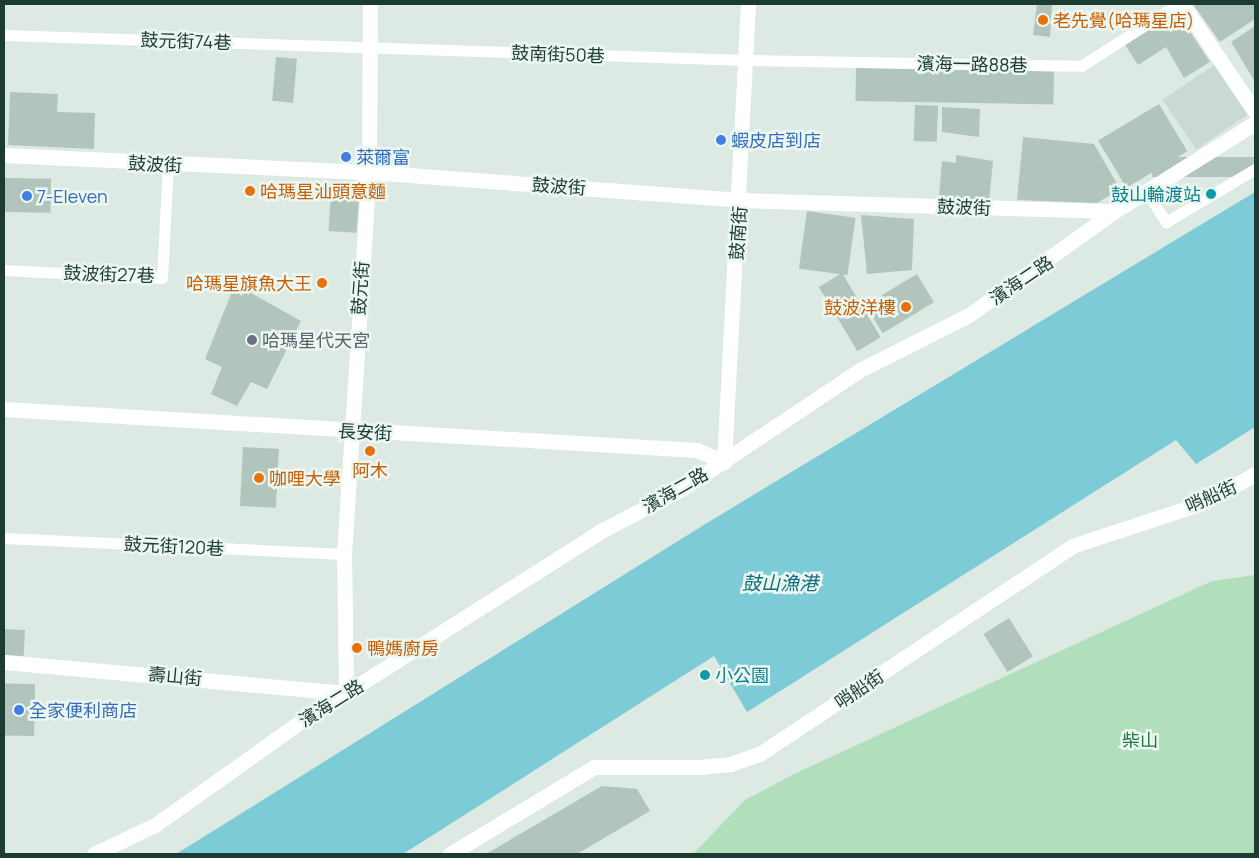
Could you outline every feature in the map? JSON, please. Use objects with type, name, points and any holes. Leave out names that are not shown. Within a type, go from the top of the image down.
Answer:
[{"type":"street","name":"鼓元街","points":[[346,693],[344,554],[350,431],[368,172],[370,4]]},
{"type":"street","name":"鼓南街","points":[[724,462],[740,200],[748,4]]},
{"type":"street","points":[[1180,4],[1255,112]]},
{"type":"street","name":"濱海二路","points":[[94,854],[155,825],[346,693],[600,532],[724,462],[860,370],[969,315],[1115,211],[1255,123]]},
{"type":"street","name":"鼓波街","points":[[4,155],[368,172],[740,200],[1115,211]]},
{"type":"street","name":"長安街","points":[[4,410],[697,450],[724,462]]},
{"type":"street","name":"哨船街","points":[[450,854],[594,767],[711,766],[761,754],[1072,546],[1200,504],[1255,474]]},
{"type":"street","name":"壽山街","points":[[4,662],[346,693]]},
{"type":"lane","name":"濱海一路88巷","points":[[747,60],[1081,66],[1180,4]]},
{"type":"lane","name":"鼓元街74巷","points":[[4,35],[368,48]]},
{"type":"lane","name":"鼓南街50巷","points":[[368,48],[747,60]]},
{"type":"lane","name":"鼓波街27巷","points":[[4,270],[162,278],[168,164]]},
{"type":"lane","points":[[1147,192],[1166,222],[1255,169]]},
{"type":"lane","name":"鼓元街120巷","points":[[4,538],[344,554]]},
{"type":"shaded area","points":[[1214,65],[1248,115],[1196,149],[1163,100]]},
{"type":"green space","name":"柴山","points":[[1255,575],[1255,854],[693,854],[745,800],[792,775],[1212,581]]},
{"type":"water","name":"鼓山漁港","points":[[1255,192],[1255,427],[1196,464],[1176,440],[747,712],[714,656],[403,854],[176,854],[707,523]]},
{"type":"building","name":"老先覺(哈瑪星店)","points":[[1037,4],[1052,4],[1050,37],[1033,35]]},
{"type":"building","points":[[1193,4],[1255,4],[1255,19],[1220,42]]},
{"type":"building","points":[[1175,9],[1210,62],[1184,78],[1166,47],[1138,65],[1124,43]]},
{"type":"building","points":[[1255,26],[1255,82],[1231,42]]},
{"type":"building","points":[[276,57],[297,59],[293,103],[272,101]]},
{"type":"building","points":[[856,68],[1054,71],[1053,104],[855,101]]},
{"type":"building","points":[[10,92],[58,94],[57,112],[95,113],[94,149],[8,145]]},
{"type":"building","points":[[1159,104],[1187,151],[1126,188],[1098,141]]},
{"type":"building","points":[[915,105],[938,106],[937,142],[914,141]]},
{"type":"building","points":[[942,107],[980,109],[979,137],[942,132]]},
{"type":"building","points":[[1023,137],[1094,144],[1120,189],[1097,203],[1017,200]]},
{"type":"building","points":[[956,155],[993,161],[989,201],[939,196],[942,161],[956,163]]},
{"type":"building","points":[[1152,157],[1255,157],[1255,177],[1152,177]]},
{"type":"building","name":"7-Eleven","points":[[4,178],[51,179],[50,213],[4,212]]},
{"type":"building","points":[[332,181],[360,183],[356,233],[329,231]]},
{"type":"building","points":[[807,211],[856,218],[847,275],[799,268]]},
{"type":"building","points":[[861,215],[914,219],[912,270],[867,274]]},
{"type":"building","points":[[842,273],[881,337],[857,351],[819,287]]},
{"type":"building","points":[[917,274],[934,302],[883,333],[866,305]]},
{"type":"building","name":"哈瑪星代天宮","points":[[235,284],[301,321],[267,389],[251,382],[237,406],[211,394],[222,367],[205,359]]},
{"type":"building","name":"咖哩大學","points":[[243,447],[279,449],[276,508],[240,506]]},
{"type":"building","points":[[1009,618],[1033,656],[1007,672],[984,634]]},
{"type":"building","points":[[4,629],[25,630],[24,656],[4,655]]},
{"type":"building","name":"全家便利商店","points":[[4,683],[35,684],[34,736],[4,735]]},
{"type":"building","points":[[602,786],[637,789],[650,811],[577,854],[486,854]]},
{"type":"place","name":"老先覺(哈瑪星店)","points":[[1043,20]]},
{"type":"place","name":"蝦皮店到店","points":[[721,140]]},
{"type":"place","name":"萊爾富","points":[[346,157]]},
{"type":"place","name":"哈瑪星汕頭意麵","points":[[250,191]]},
{"type":"place","name":"鼓山輪渡站","points":[[1211,194]]},
{"type":"place","name":"7-Eleven","points":[[27,196]]},
{"type":"place","name":"哈瑪星旗魚大王","points":[[322,283]]},
{"type":"place","name":"鼓波洋樓","points":[[906,307]]},
{"type":"place","name":"哈瑪星代天宮","points":[[252,340]]},
{"type":"place","name":"阿木","points":[[370,451]]},
{"type":"place","name":"咖哩大學","points":[[259,478]]},
{"type":"place","name":"鴨媽廚房","points":[[357,648]]},
{"type":"place","name":"小公園","points":[[705,675]]},
{"type":"place","name":"全家便利商店","points":[[19,710]]}]
